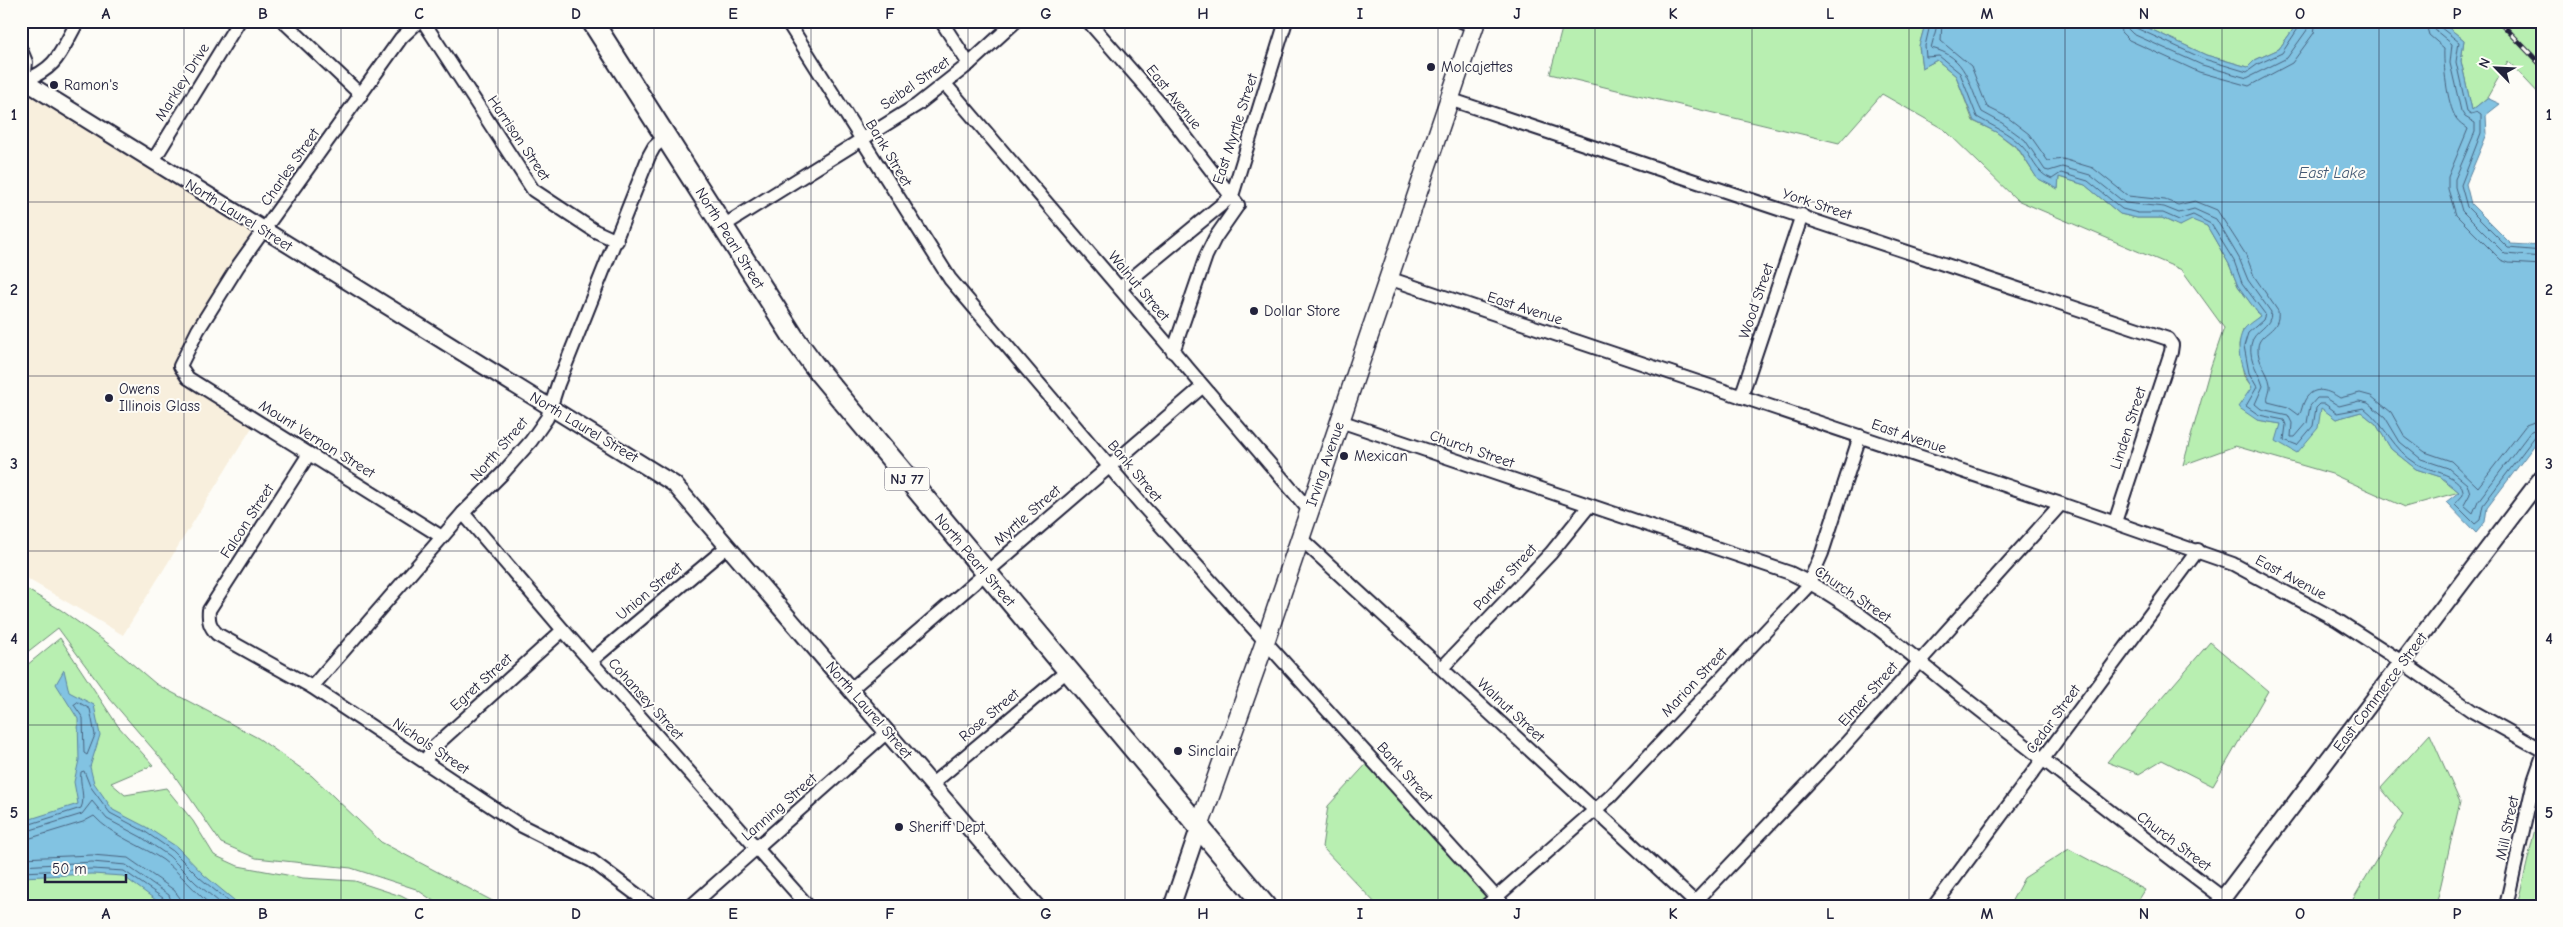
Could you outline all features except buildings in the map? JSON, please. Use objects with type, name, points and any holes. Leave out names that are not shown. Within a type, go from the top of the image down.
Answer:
[{"type":"main road","name":"North Pearl Street","points":[[592,21],[806,355],[1067,671],[1265,906]]},
{"type":"main road","name":"Irving Avenue","points":[[1199,827],[1265,642],[1449,99],[1470,23]]},
{"type":"street","points":[[21,50],[26,62],[23,80],[42,74],[51,67],[78,21]]},
{"type":"street","name":"Markley Drive","points":[[153,161],[239,21]]},
{"type":"street","points":[[282,21],[360,95]]},
{"type":"street","name":"Charles Street","points":[[181,364],[198,330],[264,231],[401,38],[419,21]]},
{"type":"street","name":"Harrison Street","points":[[423,21],[533,190],[595,230],[617,241]]},
{"type":"street","name":"Bank Street","points":[[787,21],[950,279],[1109,466],[1495,903]]},
{"type":"street","points":[[941,21],[969,64]]},
{"type":"street","name":"Seibel Street","points":[[723,226],[861,138],[917,105],[969,64],[1016,21]]},
{"type":"street","name":"East Avenue","points":[[1088,21],[1158,101],[1232,196]]},
{"type":"street","name":"East Myrtle Street","points":[[1120,288],[1232,196],[1286,21]]},
{"type":"street","name":"North Laurel Street","points":[[23,80],[264,231],[664,476],[684,495],[1036,906]]},
{"type":"street","name":"Walnut Street","points":[[945,84],[1309,510]]},
{"type":"street","name":"York Street","points":[[1449,99],[2160,335],[2168,339],[2172,345]]},
{"type":"street","name":"North Street","points":[[312,687],[463,513],[502,474],[531,441],[547,418],[649,156],[654,147],[666,136]]},
{"type":"street","points":[[1173,352],[1206,256],[1214,238],[1238,205],[1232,196]]},
{"type":"street","name":"Wood Street","points":[[1741,396],[1802,215]]},
{"type":"street","name":"East Avenue","points":[[1388,278],[2198,550],[2233,564],[2337,620],[2402,662],[2472,711],[2542,750]]},
{"type":"street","name":"Linden Street","points":[[2115,522],[2172,352],[2172,345]]},
{"type":"street","name":"Mount Vernon Street","points":[[181,364],[188,378],[442,537]]},
{"type":"street","name":"Myrtle Street","points":[[851,689],[1202,387]]},
{"type":"street","name":"Church Street","points":[[1340,421],[1790,573],[1810,582],[1842,603],[1919,662],[2220,902]]},
{"type":"street","name":"Marion Street","points":[[1495,903],[1596,810],[1807,588],[1822,553],[1860,436]]},
{"type":"street","name":"Falcon Street","points":[[212,606],[309,454]]},
{"type":"street","name":"East Commerce Street","points":[[2220,902],[2542,478]]},
{"type":"street","name":"Elmer Street","points":[[1697,904],[1841,749],[2061,504]]},
{"type":"street","name":"Parker Street","points":[[1442,668],[1551,553],[1589,506]]},
{"type":"street","name":"Cohansey Street","points":[[463,513],[591,662],[808,906]]},
{"type":"street","name":"Walnut Street","points":[[1300,538],[1697,904]]},
{"type":"street","name":"Union Street","points":[[591,662],[728,546]]},
{"type":"street","name":"Cedar Street","points":[[1934,906],[2198,550]]},
{"type":"street","name":"Nichols Street","points":[[212,606],[208,620],[218,634],[312,687],[518,824],[592,861],[652,906]]},
{"type":"street","name":"Egret Street","points":[[425,761],[434,747],[563,630]]},
{"type":"street","name":"Rose Street","points":[[932,784],[1067,671]]},
{"type":"street","name":"Lanning Street","points":[[691,906],[887,732]]},
{"type":"street","name":"Mill Street","points":[[2506,906],[2534,781],[2542,758]]},
{"type":"street","name":"Irving Avenue","points":[[1172,906],[1199,827]]},
{"type":"shaded area","points":[[21,79],[264,231],[181,361],[188,378],[256,421],[123,635],[26,578],[21,578]]},
{"type":"green space","points":[[1564,21],[1919,21],[1924,28],[1919,46],[1922,68],[1937,60],[1956,76],[1973,121],[1996,132],[2018,149],[2037,178],[2058,189],[2059,177],[2085,185],[2120,214],[2137,218],[2162,218],[2179,226],[2192,219],[2207,226],[2229,264],[2238,286],[2260,316],[2243,330],[2239,346],[2244,376],[2252,387],[2257,420],[2282,424],[2321,407],[2336,419],[2361,412],[2376,424],[2391,449],[2416,469],[2441,477],[2459,492],[2405,507],[2332,474],[2235,446],[2183,465],[2210,369],[2224,328],[2182,270],[2017,200],[1945,130],[1882,94],[1839,143],[1550,74]]},
{"type":"green space","points":[[2133,21],[2299,21],[2279,49],[2255,60],[2248,67],[2206,55]]},
{"type":"green space","points":[[2440,21],[2542,21],[2542,97],[2508,61],[2487,98],[2472,110],[2461,61],[2464,40]]},
{"type":"green space","points":[[21,586],[61,610],[110,645],[156,684],[258,738],[312,776],[381,842],[502,906],[441,906],[416,889],[351,868],[256,858],[221,843],[170,769],[110,699],[58,628],[21,657]]},
{"type":"green space","points":[[60,638],[118,726],[153,765],[111,783],[125,795],[166,788],[193,821],[214,855],[238,866],[303,878],[355,881],[401,896],[420,906],[21,906],[21,670]]},
{"type":"green space","points":[[2210,642],[2268,691],[2213,786],[2162,760],[2139,774],[2107,762]]},
{"type":"green space","points":[[2430,734],[2460,802],[2436,906],[2349,906],[2403,815],[2381,788]]},
{"type":"green space","points":[[1371,759],[1496,897],[1486,906],[1378,906],[1322,847],[1328,806]]},
{"type":"green space","points":[[2542,799],[2542,906],[2517,906]]},
{"type":"green space","points":[[2069,849],[2145,890],[2135,906],[2009,906],[2024,878]]},
{"type":"water","name":"East Lake","points":[[1919,21],[2133,21],[2206,55],[2248,67],[2255,60],[2279,49],[2299,21],[2440,21],[2464,40],[2461,61],[2472,110],[2487,98],[2500,104],[2486,115],[2487,134],[2466,184],[2471,204],[2511,244],[2542,246],[2542,435],[2487,508],[2485,522],[2476,533],[2446,502],[2459,492],[2441,477],[2416,469],[2391,449],[2376,424],[2361,412],[2336,419],[2321,408],[2318,428],[2297,453],[2276,441],[2281,424],[2257,420],[2238,407],[2252,387],[2245,375],[2240,360],[2240,338],[2246,327],[2260,316],[2238,286],[2229,264],[2207,226],[2192,220],[2180,226],[2162,218],[2137,218],[2120,214],[2085,185],[2059,177],[2058,189],[2037,178],[2018,148],[1996,132],[1974,121],[1956,76],[1937,60],[1922,68],[1919,46],[1924,28]]},
{"type":"water","points":[[64,670],[69,692],[94,705],[100,735],[90,767],[94,783],[113,810],[146,827],[177,847],[204,875],[241,906],[164,906],[123,876],[92,874],[21,877],[21,822],[78,804],[74,782],[79,760],[78,719],[56,684]]},
{"type":"railway","points":[[2499,21],[2542,66]]},
{"type":"place","name":"Molcajettes","points":[[1431,67]]},
{"type":"place","name":"Ramon's","points":[[54,85]]},
{"type":"place","name":"Dollar Store","points":[[1254,311]]},
{"type":"place","name":"Owens Illinois Glass","points":[[109,398]]},
{"type":"place","name":"Mexican","points":[[1344,456]]},
{"type":"place","name":"Sinclair","points":[[1178,751]]},
{"type":"place","name":"Sheriff Dept","points":[[899,827]]}]
